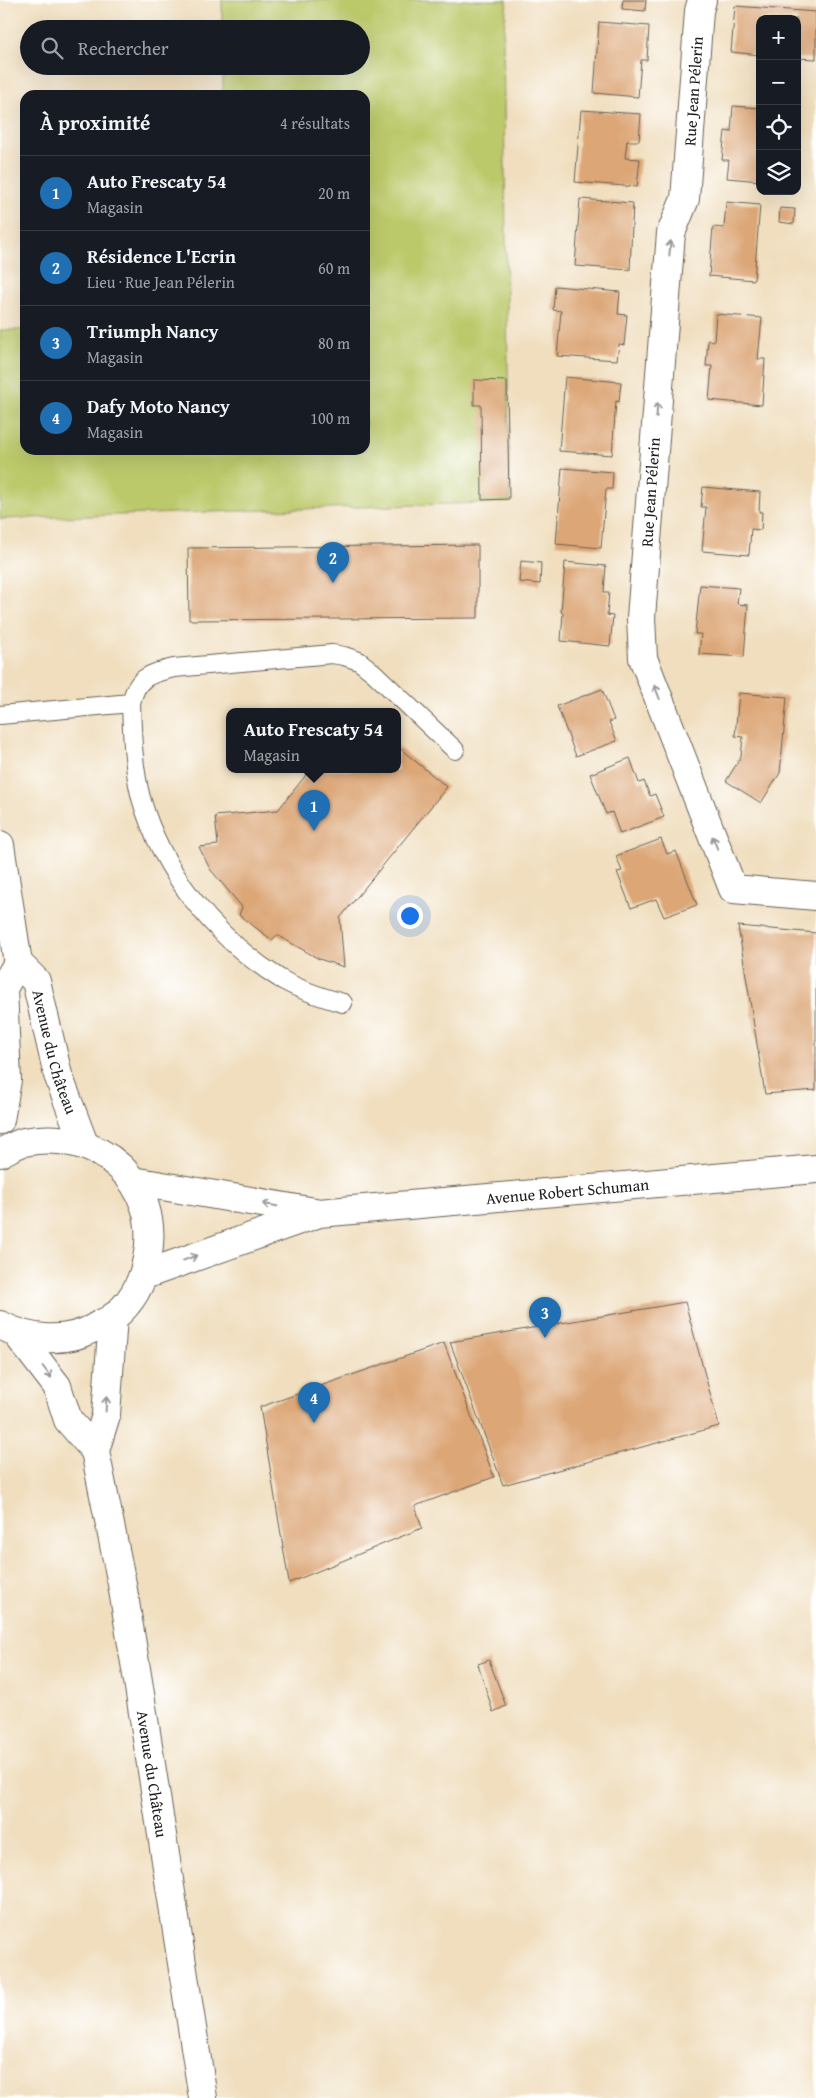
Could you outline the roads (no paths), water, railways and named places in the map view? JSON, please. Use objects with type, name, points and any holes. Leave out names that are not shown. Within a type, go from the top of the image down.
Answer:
[{"type":"street","name":"Rue Jean Pélerin","points":[[702,0],[699,11],[685,199],[671,233],[641,618],[643,658],[734,888],[816,896]]},
{"type":"street","points":[[0,845],[18,963],[3,988],[7,1080],[0,1120]]},
{"type":"street","name":"Avenue du Château","points":[[18,963],[36,981],[58,1075],[84,1144]]},
{"type":"street","points":[[0,1153],[22,1142],[53,1138],[84,1144],[103,1154],[119,1166],[133,1181],[147,1211],[151,1243],[144,1275],[132,1298],[113,1317],[83,1334],[50,1339],[9,1329]]},
{"type":"street","name":"Avenue Robert Schuman","points":[[144,1275],[318,1213],[816,1169]]},
{"type":"street","name":"Avenue Robert Schuman","points":[[133,1181],[318,1213]]},
{"type":"street","name":"Avenue du Château","points":[[113,1317],[106,1415],[95,1451],[122,1584],[203,2098]]},
{"type":"street","name":"Avenue du Château","points":[[9,1329],[57,1386],[68,1420],[95,1451]]},
{"type":"lane","points":[[343,1003],[320,996],[280,979],[234,944],[210,921],[191,898],[165,856],[146,815],[136,768],[131,703],[133,691],[149,675],[174,668],[332,654],[344,656],[359,661],[374,673],[455,750]]},
{"type":"lane","points":[[0,715],[131,703]]},
{"type":"place","name":"Résidence L'Ecrin","points":[[333,583]]},
{"type":"place","name":"Auto Frescaty 54","points":[[314,831]]},
{"type":"place","name":"Triumph Nancy","points":[[545,1338]]},
{"type":"place","name":"Dafy Moto Nancy","points":[[314,1423]]}]
